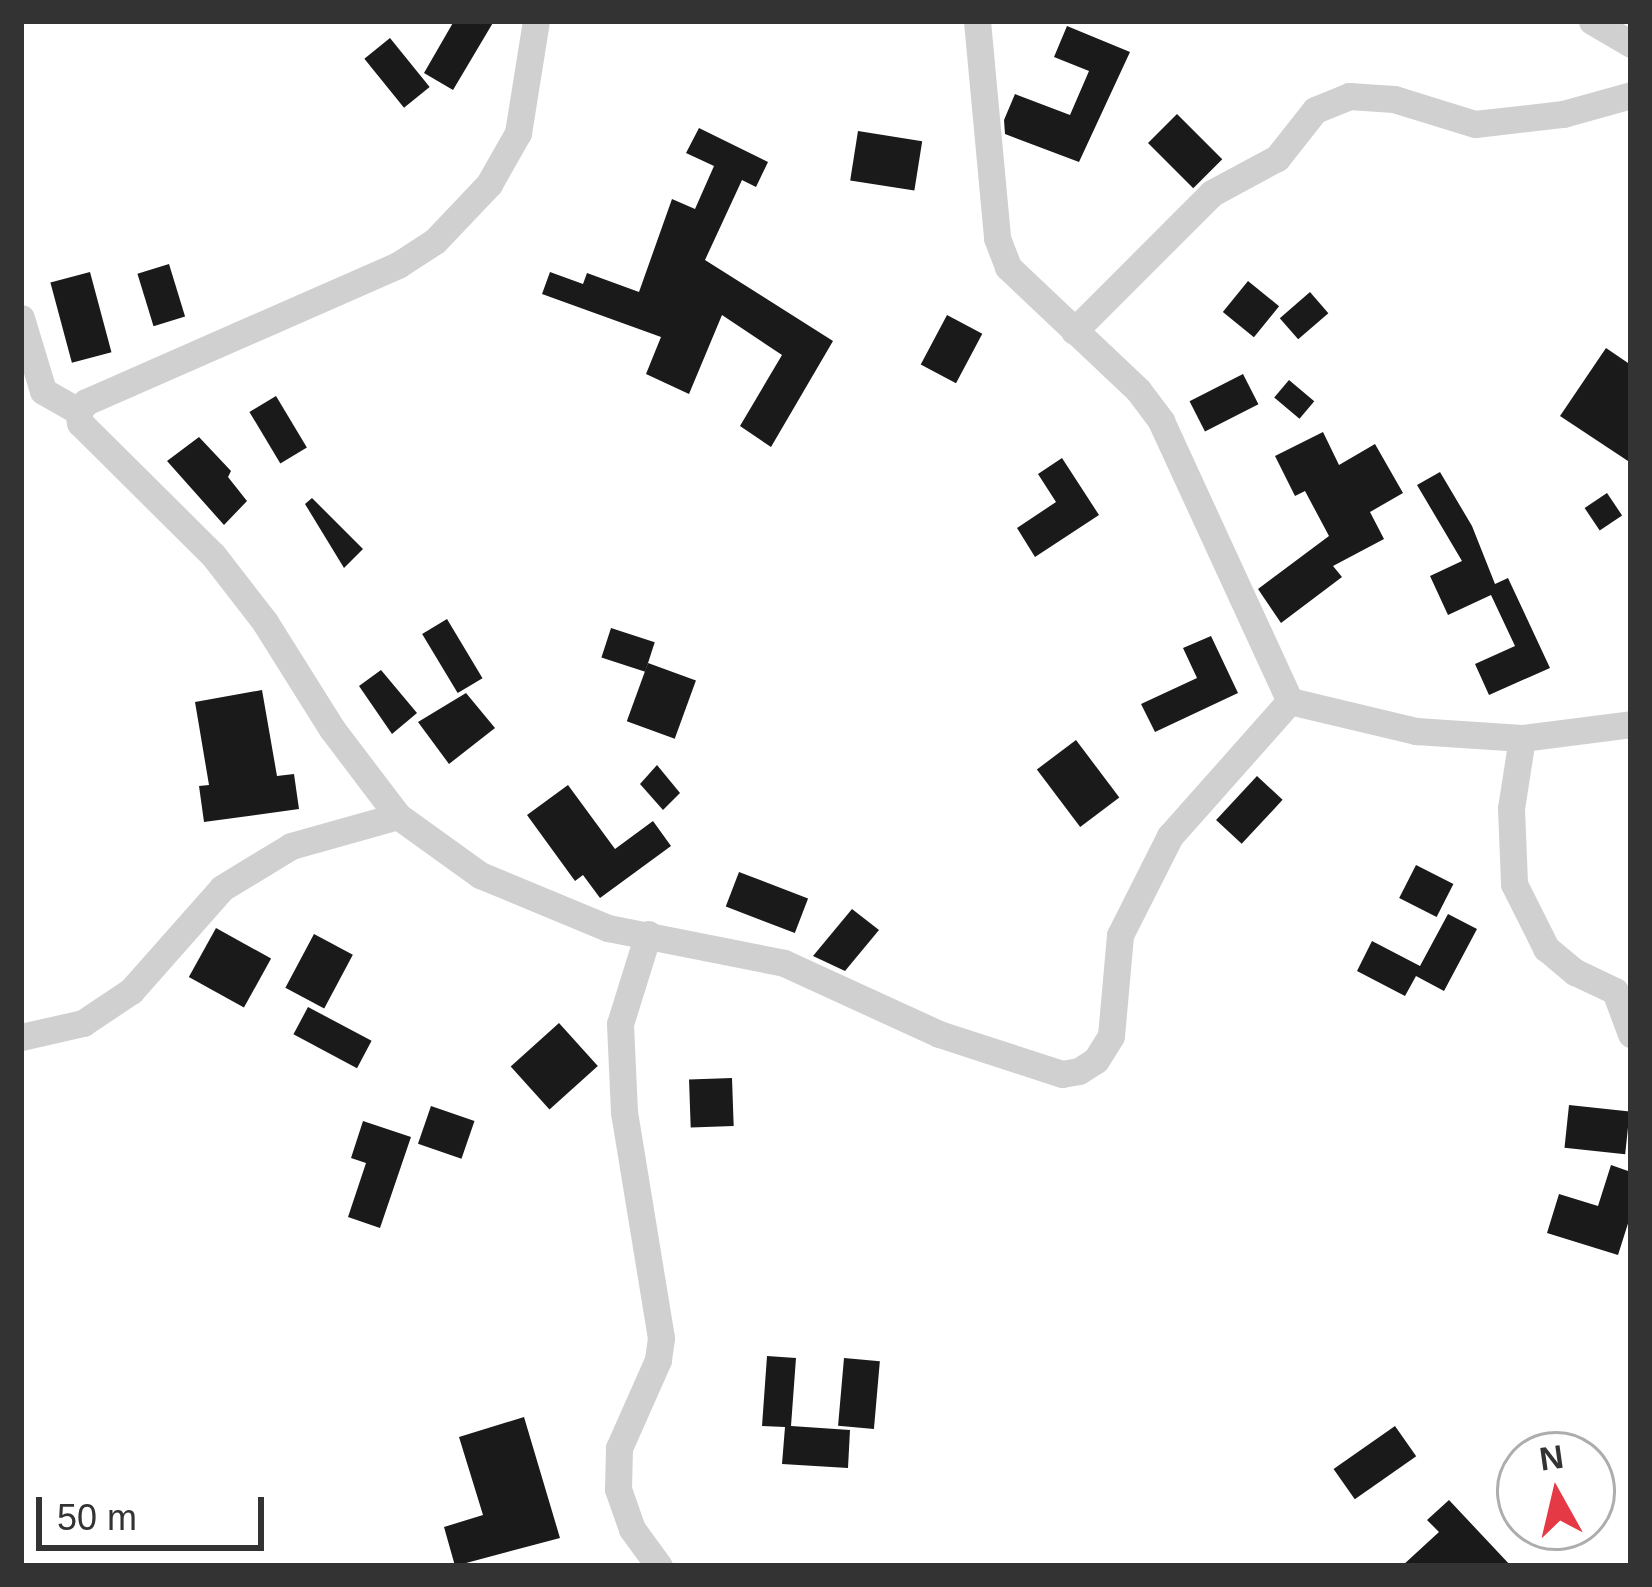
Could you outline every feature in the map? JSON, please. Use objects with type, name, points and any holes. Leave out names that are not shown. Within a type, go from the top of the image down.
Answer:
[{"type":"street","points":[[78,411],[86,402],[398,265],[436,241],[489,184],[518,133],[536,21]]},
{"type":"street","points":[[977,21],[998,238],[1008,267],[1138,390],[1161,421],[1290,701]]},
{"type":"street","points":[[1592,21],[1631,44]]},
{"type":"street","points":[[1075,332],[1212,193],[1277,158],[1315,110],[1349,96],[1394,99],[1475,124],[1563,114],[1631,95]]},
{"type":"street","points":[[21,318],[43,391],[78,411]]},
{"type":"street","points":[[78,411],[80,423],[213,556],[252,605],[398,816],[480,875],[608,928],[784,963],[939,1034],[1062,1074],[1079,1071],[1096,1060],[1111,1036],[1120,935],[1170,836],[1290,701]]},
{"type":"street","points":[[1290,701],[1416,731],[1522,738],[1631,724]]},
{"type":"street","points":[[1522,738],[1511,808],[1514,884],[1546,949],[1576,972],[1615,991],[1631,1034]]},
{"type":"street","points":[[21,1037],[82,1023],[131,991],[223,888],[291,846],[398,816]]},
{"type":"street","points":[[648,934],[620,1024],[624,1112],[661,1338],[658,1360],[619,1448],[618,1490],[632,1528],[659,1566]]},
{"type":"building","points":[[454,21],[494,21],[453,90],[424,73]]},
{"type":"building","points":[[1067,26],[1130,52],[1079,162],[1005,134],[1004,120],[1015,94],[1070,115],[1089,71],[1054,57]]},
{"type":"building","points":[[390,38],[430,87],[404,108],[364,59]]},
{"type":"building","points":[[1177,114],[1222,159],[1193,188],[1148,143]]},
{"type":"building","points":[[699,128],[768,162],[756,187],[742,180],[705,260],[833,341],[771,447],[740,426],[782,355],[722,315],[689,394],[646,374],[661,337],[542,294],[550,272],[583,284],[587,273],[639,292],[672,199],[695,209],[714,166],[686,153]]},
{"type":"building","points":[[858,131],[922,141],[914,191],[850,180]]},
{"type":"building","points":[[169,264],[185,317],[154,326],[137,274]]},
{"type":"building","points":[[90,272],[111,352],[72,363],[50,283]]},
{"type":"building","points":[[1248,281],[1279,306],[1254,337],[1223,312]]},
{"type":"building","points":[[1310,292],[1328,313],[1298,339],[1280,318]]},
{"type":"building","points":[[947,315],[982,334],[956,383],[921,364]]},
{"type":"building","points":[[1606,348],[1631,365],[1631,463],[1560,416]]},
{"type":"building","points":[[1243,374],[1258,404],[1205,432],[1190,401]]},
{"type":"building","points":[[1289,380],[1314,401],[1299,419],[1274,398]]},
{"type":"building","points":[[276,396],[307,447],[280,463],[249,412]]},
{"type":"building","points":[[1323,432],[1339,465],[1375,444],[1403,493],[1370,512],[1384,539],[1333,566],[1342,577],[1281,623],[1258,589],[1329,536],[1305,491],[1295,496],[1275,456]]},
{"type":"building","points":[[199,437],[231,471],[228,477],[247,501],[224,525],[167,461]]},
{"type":"building","points":[[1062,458],[1099,515],[1035,557],[1017,528],[1056,502],[1038,474]]},
{"type":"building","points":[[1440,472],[1472,526],[1495,584],[1508,578],[1550,668],[1489,695],[1475,664],[1515,646],[1491,595],[1448,615],[1430,576],[1462,561],[1417,485]]},
{"type":"building","points":[[1607,493],[1622,515],[1600,530],[1585,508]]},
{"type":"building","points":[[312,498],[363,549],[344,568],[305,504]]},
{"type":"building","points":[[447,619],[483,678],[458,693],[422,634]]},
{"type":"building","points":[[611,628],[655,642],[645,672],[601,657]]},
{"type":"building","points":[[1211,636],[1238,693],[1155,732],[1141,704],[1197,678],[1183,648]]},
{"type":"building","points":[[648,663],[696,680],[675,739],[627,721]]},
{"type":"building","points":[[381,670],[417,713],[392,734],[359,686]]},
{"type":"building","points":[[262,690],[277,776],[294,774],[299,809],[204,822],[199,786],[209,785],[195,702]]},
{"type":"building","points":[[466,693],[495,728],[449,764],[418,722]]},
{"type":"building","points":[[1076,740],[1119,798],[1080,827],[1037,769]]},
{"type":"building","points":[[657,765],[680,793],[663,810],[640,784]]},
{"type":"building","points":[[1257,776],[1283,800],[1242,844],[1216,820]]},
{"type":"building","points":[[568,785],[615,849],[653,821],[671,846],[600,898],[583,875],[575,881],[527,815]]},
{"type":"building","points":[[1416,865],[1453,884],[1437,917],[1399,898]]},
{"type":"building","points":[[739,872],[808,899],[795,933],[726,907]]},
{"type":"building","points":[[852,909],[879,930],[845,971],[813,956]]},
{"type":"building","points":[[1448,914],[1477,929],[1444,991],[1416,976],[1405,996],[1357,971],[1372,941],[1420,966]]},
{"type":"building","points":[[216,928],[271,959],[244,1008],[189,977]]},
{"type":"building","points":[[314,934],[353,955],[324,1009],[285,988]]},
{"type":"building","points":[[308,1007],[372,1041],[357,1068],[293,1034]]},
{"type":"building","points":[[559,1023],[598,1066],[550,1110],[511,1066]]},
{"type":"building","points":[[732,1078],[734,1126],[691,1127],[689,1080]]},
{"type":"building","points":[[1569,1105],[1630,1111],[1625,1154],[1565,1148]]},
{"type":"building","points":[[431,1106],[474,1121],[461,1159],[418,1144]]},
{"type":"building","points":[[363,1121],[411,1137],[380,1228],[348,1217],[366,1163],[351,1158]]},
{"type":"building","points":[[1611,1165],[1631,1172],[1631,1214],[1618,1255],[1547,1233],[1559,1194],[1598,1206]]},
{"type":"building","points":[[767,1356],[796,1358],[791,1426],[850,1430],[848,1468],[782,1464],[785,1427],[762,1426]]},
{"type":"building","points":[[844,1358],[880,1361],[874,1429],[838,1426]]},
{"type":"building","points":[[524,1417],[560,1538],[455,1566],[444,1527],[483,1515],[459,1437]]},
{"type":"building","points":[[1395,1426],[1416,1456],[1355,1499],[1334,1469]]},
{"type":"building","points":[[1449,1500],[1511,1566],[1402,1566],[1439,1532],[1427,1520]]}]
